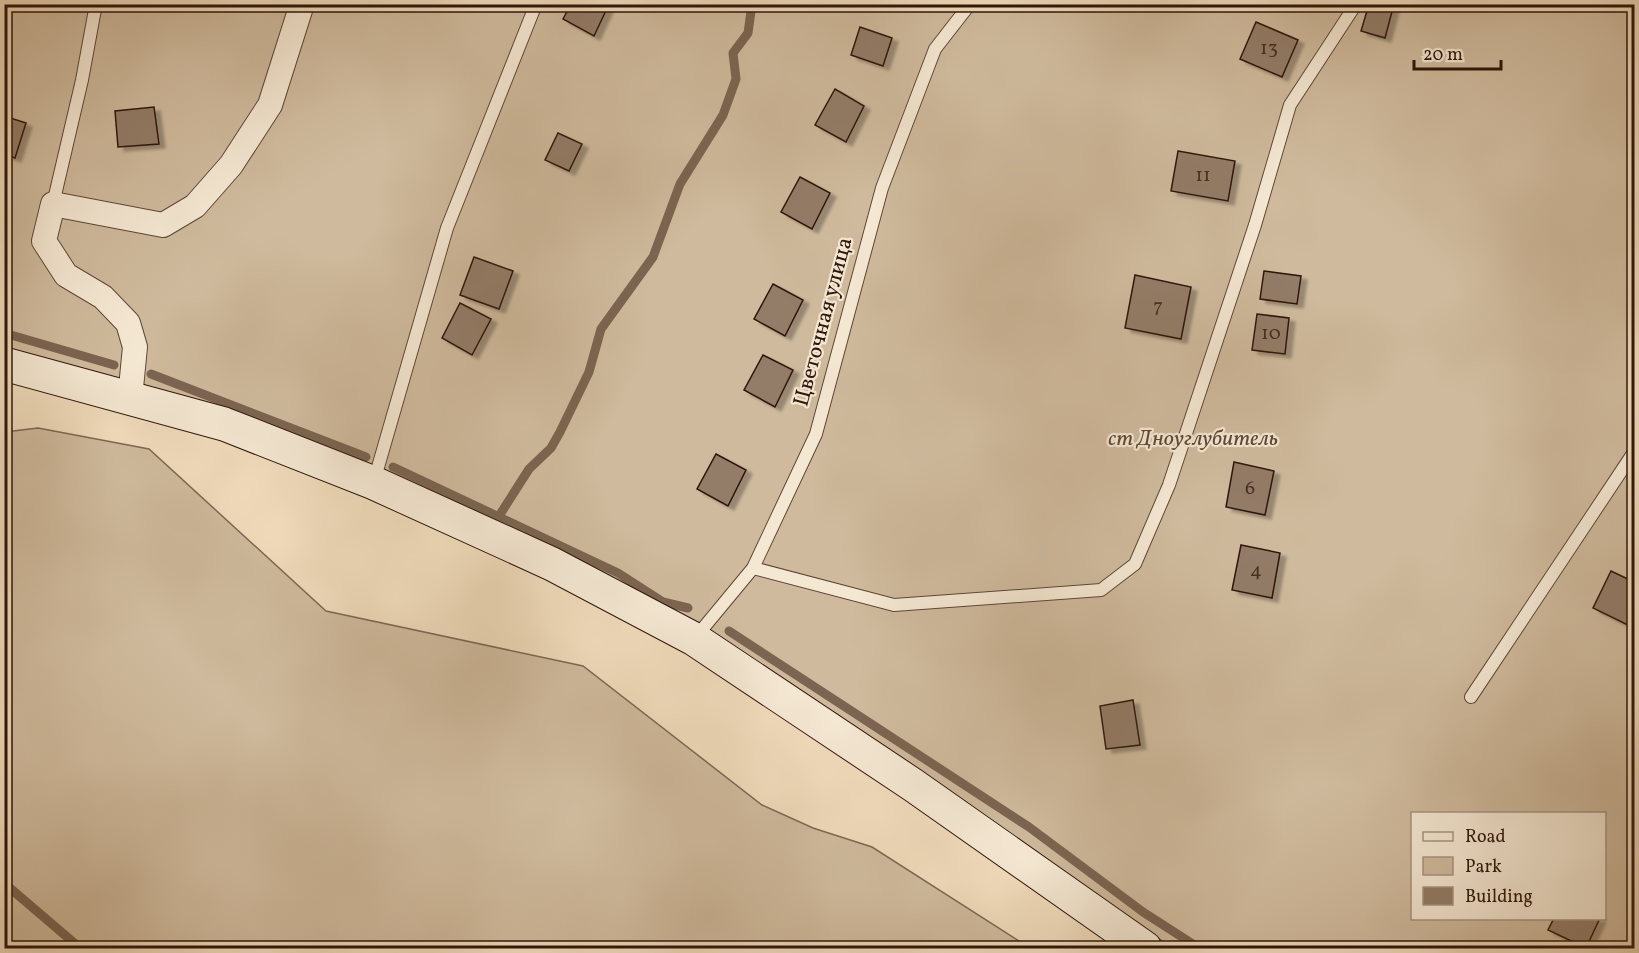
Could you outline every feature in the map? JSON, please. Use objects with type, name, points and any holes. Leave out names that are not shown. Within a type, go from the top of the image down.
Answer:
[{"type":"street","points":[[130,398],[135,347],[128,323],[103,297],[66,275],[44,241],[53,204],[163,225],[195,206],[231,165],[270,105],[302,4]]},
{"type":"street","points":[[4,364],[224,424],[374,483],[552,564],[694,639],[913,785],[1145,948]]},
{"type":"lane","points":[[53,204],[82,80],[96,4]]},
{"type":"lane","points":[[374,483],[447,228],[536,4]]},
{"type":"lane","name":"Цветочная улица","points":[[694,639],[753,567],[816,434],[882,188],[935,49],[970,4]]},
{"type":"lane","points":[[753,567],[894,605],[1101,590],[1135,564],[1169,485],[1255,225],[1290,105],[1356,4]]},
{"type":"lane","points":[[1471,697],[1635,452]]},
{"type":"green space","name":"ст Дноуглубитель","points":[[4,5],[1634,5],[1634,948],[1173,948],[701,632],[251,425],[5,360]]},
{"type":"green space","points":[[38,428],[149,449],[326,611],[583,666],[762,805],[813,828],[872,847],[1030,948],[5,948],[5,432]]},
{"type":"building","points":[[571,4],[609,4],[594,36],[563,19]]},
{"type":"building","points":[[1369,4],[1394,4],[1385,38],[1361,31]]},
{"type":"building","points":[[1256,22],[1298,40],[1282,77],[1240,59]]},
{"type":"building","points":[[860,27],[892,38],[883,66],[851,55]]},
{"type":"building","points":[[835,89],[864,106],[846,142],[815,125]]},
{"type":"building","points":[[154,107],[159,144],[118,147],[115,111]]},
{"type":"building","points":[[4,116],[26,123],[15,158],[4,154]]},
{"type":"building","points":[[558,133],[582,144],[569,171],[545,160]]},
{"type":"building","points":[[1178,151],[1235,161],[1228,201],[1171,191]]},
{"type":"building","points":[[800,177],[830,193],[812,229],[781,212]]},
{"type":"building","points":[[474,257],[513,271],[499,309],[460,295]]},
{"type":"building","points":[[1264,271],[1301,276],[1297,304],[1260,299]]},
{"type":"building","points":[[1135,275],[1191,287],[1181,339],[1125,328]]},
{"type":"building","points":[[773,284],[803,300],[785,336],[754,319]]},
{"type":"building","points":[[460,303],[491,319],[472,355],[442,338]]},
{"type":"building","points":[[1257,314],[1289,318],[1285,354],[1252,350]]},
{"type":"building","points":[[763,355],[793,370],[775,407],[744,390]]},
{"type":"building","points":[[716,454],[746,470],[728,506],[697,489]]},
{"type":"building","points":[[1234,462],[1274,471],[1265,515],[1226,507]]},
{"type":"building","points":[[1241,545],[1280,553],[1272,598],[1232,590]]},
{"type":"building","points":[[1611,571],[1634,582],[1634,628],[1593,608]]},
{"type":"building","points":[[1133,700],[1140,745],[1106,749],[1100,706]]},
{"type":"building","points":[[1553,920],[1599,920],[1586,948],[1548,930]]},
{"type":"waterway","points":[[499,516],[529,469],[551,448],[589,372],[601,329],[653,257],[680,184],[723,115],[736,79],[733,53],[748,33],[752,4]]},
{"type":"waterway","points":[[4,333],[114,365]]},
{"type":"waterway","points":[[151,374],[366,457]]},
{"type":"waterway","points":[[393,467],[618,573],[663,602],[688,608]]},
{"type":"waterway","points":[[729,631],[1029,827],[1143,912],[1199,948]]},
{"type":"waterway","points":[[4,883],[80,948]]}]
